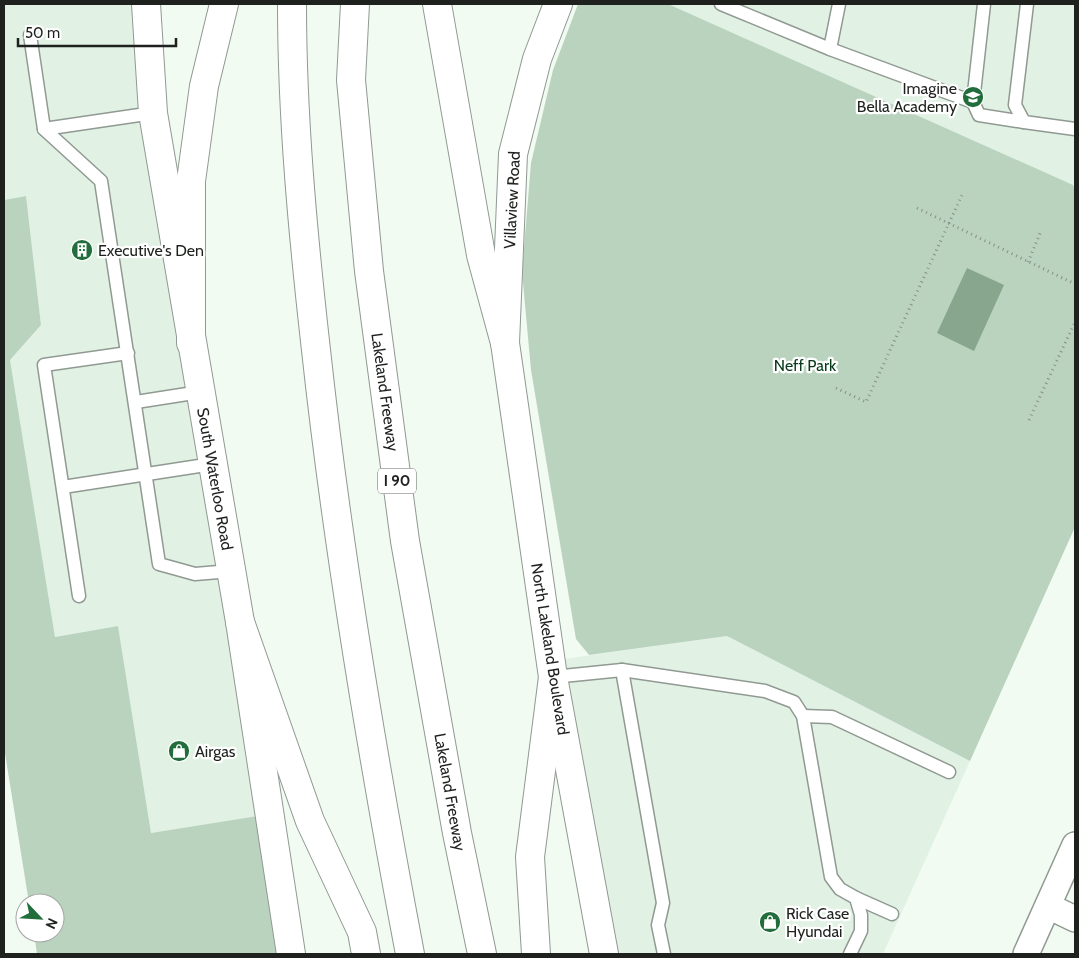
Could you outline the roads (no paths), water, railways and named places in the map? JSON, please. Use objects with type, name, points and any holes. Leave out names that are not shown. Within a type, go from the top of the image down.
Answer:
[{"type":"main road","name":"South Waterloo Road","points":[[146,4],[152,113],[240,622],[291,954]]},
{"type":"main road","points":[[191,343],[191,181],[204,86],[224,4]]},
{"type":"main road","points":[[292,4],[292,56],[305,255],[328,456],[376,776],[410,954]]},
{"type":"main road","name":"Lakeland Freeway","points":[[355,4],[352,80],[370,281],[406,541],[457,833],[482,954]]},
{"type":"main road","points":[[437,4],[481,255],[505,343]]},
{"type":"main road","name":"Villaview Road","points":[[505,343],[513,154],[537,59],[558,4]]},
{"type":"main road","name":"North Lakeland Boulevard","points":[[505,343],[552,677],[604,954]]},
{"type":"main road","points":[[240,622],[310,821],[362,932],[366,954]]},
{"type":"main road","points":[[536,954],[530,857],[552,677]]},
{"type":"street","points":[[1026,954],[1075,845]]},
{"type":"street","points":[[1048,906],[1075,919]]},
{"type":"lane","points":[[721,4],[830,49],[973,102]]},
{"type":"lane","points":[[830,49],[839,4]]},
{"type":"lane","points":[[984,4],[973,102],[980,115],[1075,129]]},
{"type":"lane","points":[[1024,122],[1015,104],[1027,4]]},
{"type":"lane","points":[[30,35],[44,129],[101,181],[136,402],[159,564],[195,574],[231,571]]},
{"type":"lane","points":[[44,129],[152,113]]},
{"type":"lane","points":[[79,596],[44,365],[128,353]]},
{"type":"lane","points":[[136,402],[200,392]]},
{"type":"lane","points":[[63,487],[212,464]]},
{"type":"lane","points":[[552,677],[622,670],[765,691],[794,702],[803,716],[832,877],[840,889],[892,914]]},
{"type":"lane","points":[[622,670],[663,903],[658,925],[664,954]]},
{"type":"lane","points":[[803,716],[832,717],[949,772]]},
{"type":"lane","points":[[850,954],[861,931],[862,914],[856,898]]},
{"type":"place","name":"Imagine Bella Academy","points":[[973,97]]},
{"type":"place","name":"Executive's Den","points":[[82,250]]},
{"type":"place","name":"Airgas","points":[[179,751]]},
{"type":"place","name":"Rick Case Hyundai","points":[[770,922]]},
{"type":"park label","name":"Neff Park","points":[[805,365]]}]
